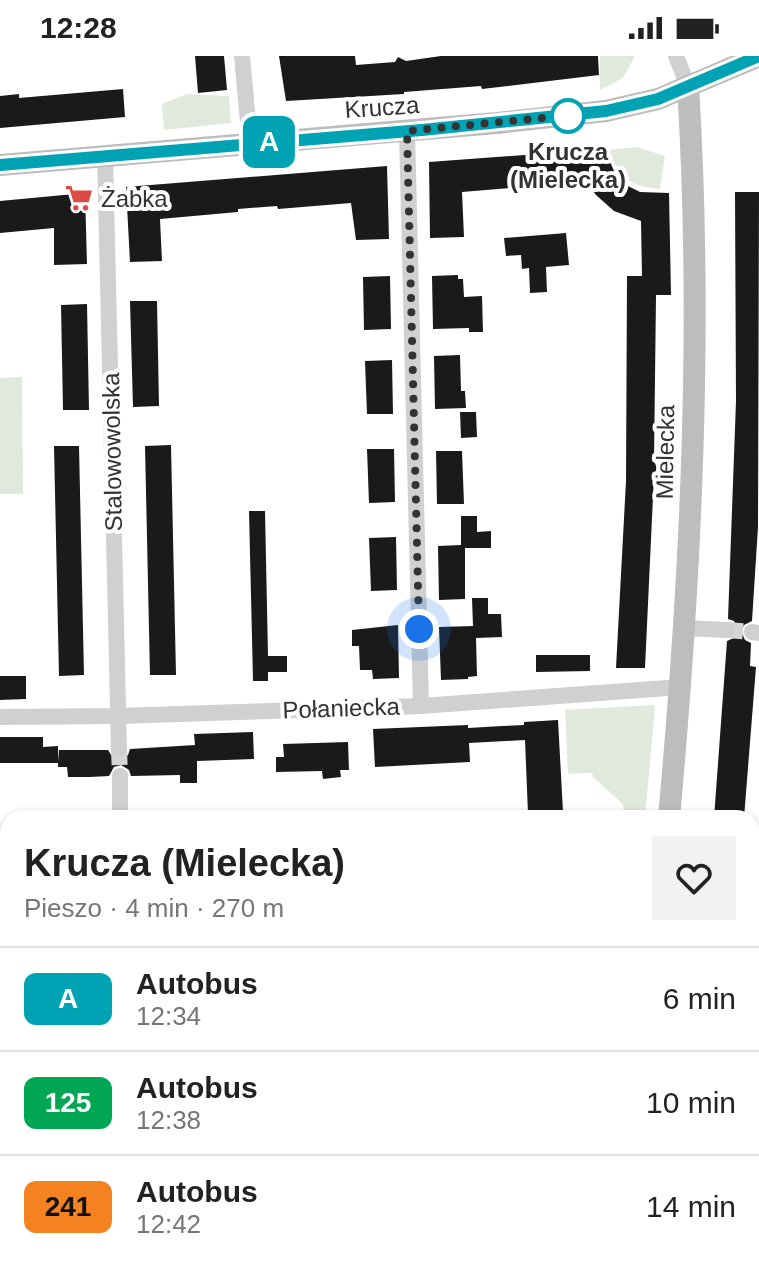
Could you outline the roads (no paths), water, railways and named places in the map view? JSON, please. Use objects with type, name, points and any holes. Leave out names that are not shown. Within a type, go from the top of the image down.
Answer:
[{"type":"street","points":[[242,56],[250,144]]},
{"type":"street","points":[[676,56],[688,86]]},
{"type":"street","name":"Krucza","points":[[0,165],[606,111],[639,106],[759,56]]},
{"type":"street","name":"Mielecka","points":[[670,810],[681,687],[693,364],[688,86]]},
{"type":"street","points":[[407,131],[421,706]]},
{"type":"street","name":"Stalowowolska","points":[[105,155],[119,749]]},
{"type":"street","points":[[684,628],[727,630]]},
{"type":"street","name":"Połaniecka","points":[[0,717],[421,706],[681,687]]},
{"type":"street","points":[[120,776],[120,810]]},
{"type":"tunnel","points":[[727,630],[752,632]]},
{"type":"tunnel","points":[[119,749],[120,776]]},
{"type":"place","name":"Krucza (Mielecka)","points":[[568,116]]},
{"type":"place","name":"Żabka","points":[[79,198]]}]
